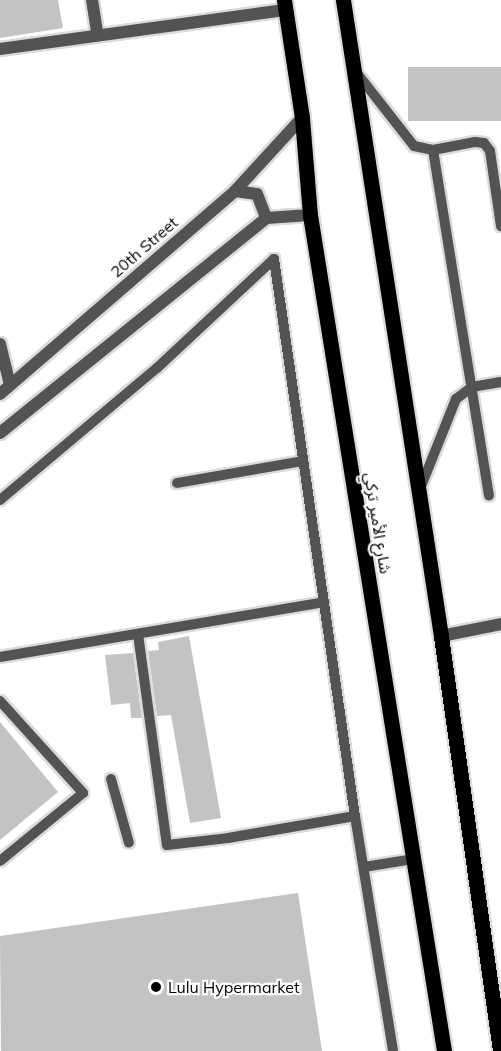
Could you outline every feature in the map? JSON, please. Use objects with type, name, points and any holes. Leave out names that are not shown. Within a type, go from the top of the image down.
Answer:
[{"type":"main road","points":[[343,0],[441,636],[500,1051]]},
{"type":"main road","name":"شارع الأمير تركي","points":[[285,5],[302,118],[310,215],[444,1051]]},
{"type":"street","points":[[92,0],[98,36]]},
{"type":"street","points":[[0,49],[98,36],[285,5]]},
{"type":"street","name":"20th Street","points":[[0,394],[235,191],[302,118]]},
{"type":"street","points":[[235,191],[257,194],[266,218]]},
{"type":"street","points":[[0,433],[266,218],[310,215]]},
{"type":"street","points":[[0,345],[10,385]]},
{"type":"street","points":[[441,636],[501,624]]},
{"type":"lane","points":[[354,69],[414,146],[433,150],[484,143],[490,151],[501,226]]},
{"type":"lane","points":[[433,150],[489,495]]},
{"type":"lane","points":[[0,500],[157,368],[273,259],[355,816],[393,1051]]},
{"type":"lane","points":[[419,492],[456,399],[472,387],[501,382]]},
{"type":"lane","points":[[177,483],[303,461]]},
{"type":"lane","points":[[0,657],[201,625],[324,602]]},
{"type":"lane","points":[[138,634],[168,845],[228,838],[355,816]]},
{"type":"lane","points":[[0,701],[83,793],[0,861]]},
{"type":"lane","points":[[111,779],[129,843]]},
{"type":"lane","points":[[364,867],[414,859]]},
{"type":"building","points":[[0,0],[58,0],[63,28],[0,38]]},
{"type":"building","points":[[408,67],[501,67],[501,121],[408,121]]},
{"type":"building","points":[[189,636],[221,818],[190,823],[171,715],[157,716],[148,651],[159,650],[158,642]]},
{"type":"building","points":[[133,653],[142,718],[131,718],[130,703],[111,705],[105,655]]},
{"type":"building","points":[[0,722],[58,792],[0,840]]},
{"type":"building","name":"Lulu Hypermarket","points":[[298,893],[322,1051],[1,1051],[0,936]]},
{"type":"place","name":"Lulu Hypermarket","points":[[156,987]]}]
